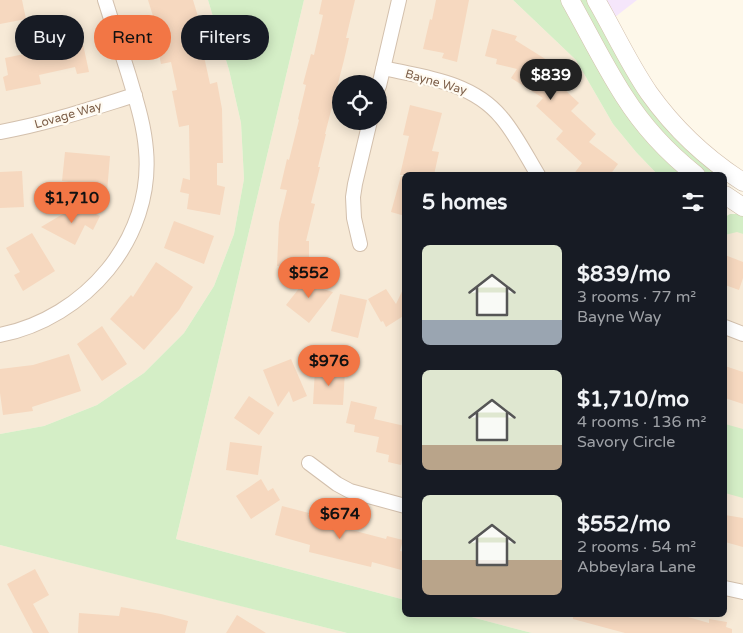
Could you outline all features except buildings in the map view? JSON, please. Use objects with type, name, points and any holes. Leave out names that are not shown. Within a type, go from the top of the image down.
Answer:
[{"type":"street","points":[[0,335],[40,322],[75,303],[105,275],[124,247],[139,212],[146,173],[146,145],[135,95],[105,0]]},
{"type":"street","points":[[381,75],[399,0]]},
{"type":"street","points":[[570,0],[632,107],[665,148],[693,172]]},
{"type":"street","points":[[596,0],[642,82],[663,112],[700,149],[739,180],[727,192]]},
{"type":"street","name":"Bayne Way","points":[[383,68],[455,85],[480,98],[497,112],[504,121],[536,172]]},
{"type":"street","name":"Lovage Way","points":[[0,132],[65,117],[135,95]]},
{"type":"street","points":[[360,244],[354,218],[353,197],[368,130]]},
{"type":"street","points":[[727,195],[743,207]]},
{"type":"street","points":[[727,328],[743,334]]},
{"type":"street","points":[[309,463],[337,484],[350,491],[402,505]]},
{"type":"street","points":[[727,588],[743,592]]},
{"type":"shaded area","points":[[0,0],[208,0],[212,15],[181,15],[181,60],[226,60],[241,123],[244,179],[234,234],[214,286],[184,333],[144,373],[97,405],[44,426],[0,434]]},
{"type":"shaded area","points":[[304,0],[513,0],[576,60],[613,124],[655,172],[402,172],[402,599],[176,539]]},
{"type":"shaded area","points":[[606,0],[637,0],[615,17]]},
{"type":"shaded area","points":[[737,231],[743,234],[743,633],[532,633],[472,617],[727,617],[727,234]]},
{"type":"shaded area","points":[[0,545],[163,586],[347,633],[0,633]]},
{"type":"green space","points":[[208,0],[304,0],[176,539],[402,599],[402,617],[472,617],[532,633],[347,633],[0,545],[0,434],[44,426],[97,405],[144,373],[184,333],[214,286],[234,234],[244,179],[241,123],[226,60],[269,60],[269,15],[212,15]]},
{"type":"green space","points":[[513,0],[561,0],[682,172],[655,172],[636,152],[613,124],[576,60]]},
{"type":"green space","points":[[578,0],[588,0],[715,172],[703,172],[670,144],[631,95]]},
{"type":"green space","points":[[730,214],[743,215],[743,234],[737,232],[727,234],[727,216]]},
{"type":"green space","points":[[727,425],[743,429],[743,498],[727,494]]}]
